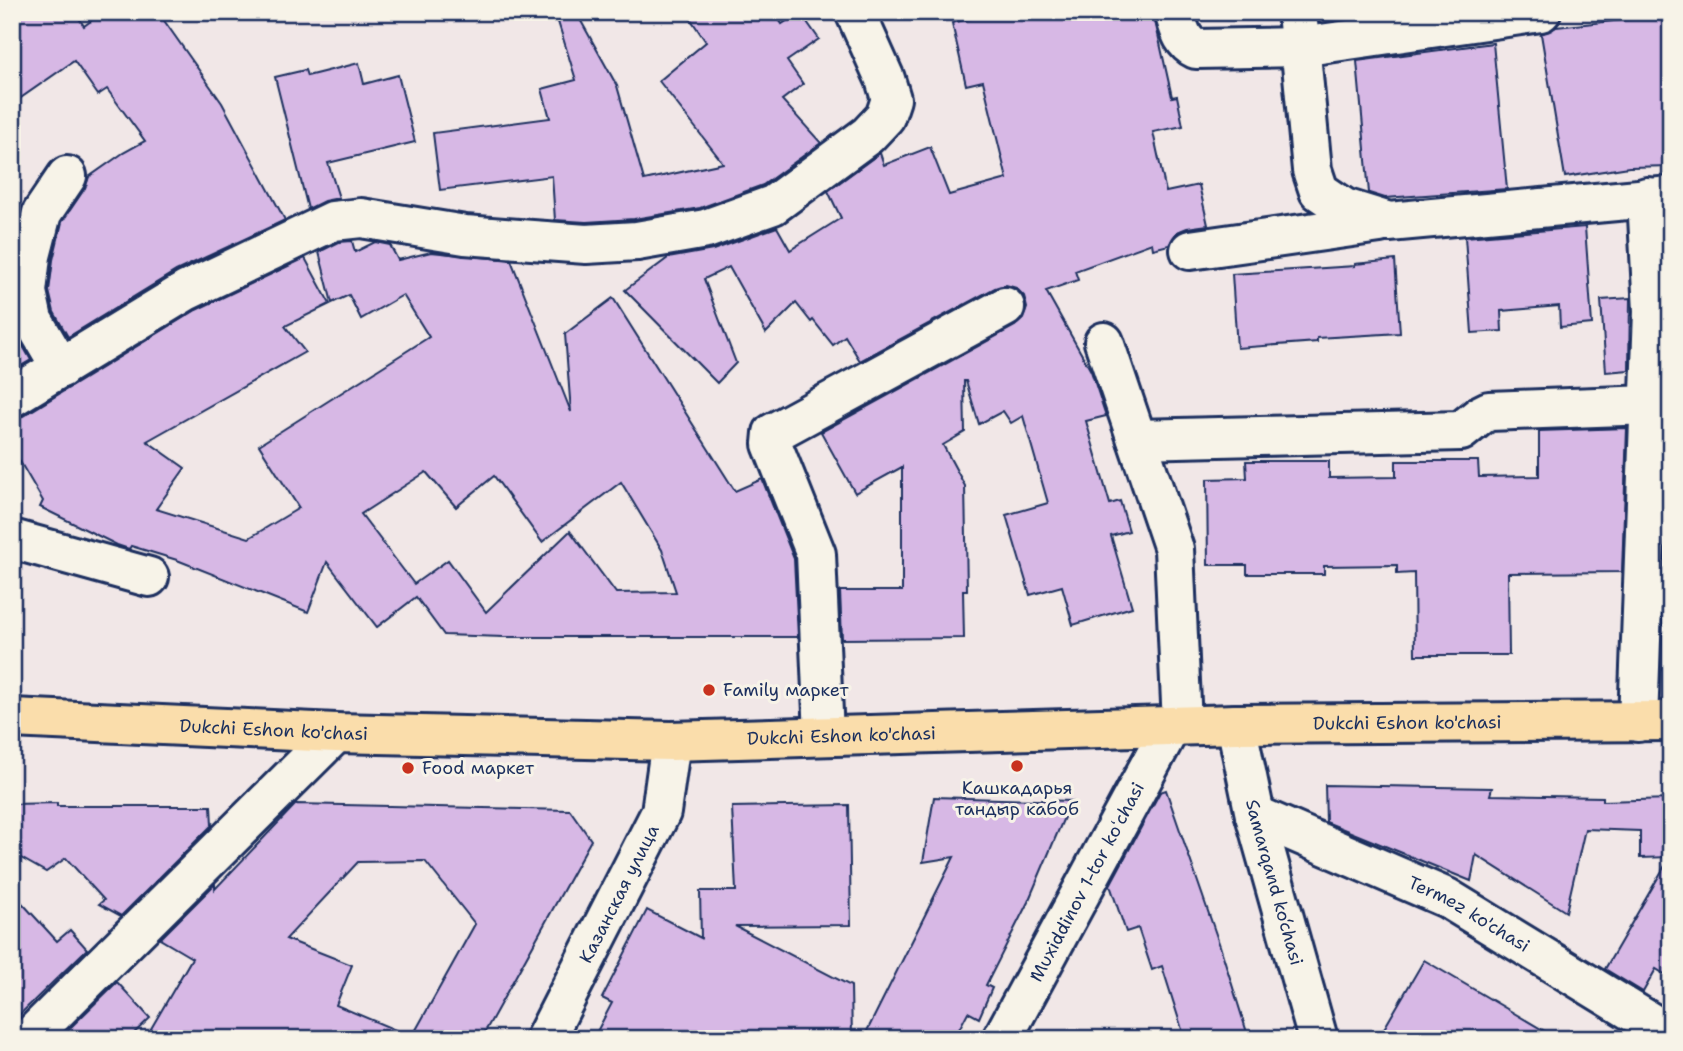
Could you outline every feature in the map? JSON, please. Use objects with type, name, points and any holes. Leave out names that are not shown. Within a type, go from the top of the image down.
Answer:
[{"type":"main road","name":"Dukchi Eshon ko'chasi","points":[[12,718],[336,733],[671,741],[1236,724],[1655,721]]},
{"type":"street","points":[[12,397],[186,291],[333,221],[361,218],[465,236],[586,244],[637,241],[706,229],[774,205],[867,135],[886,117],[891,99],[886,79],[855,12]]},
{"type":"street","points":[[1174,12],[1181,35],[1196,49],[1299,29],[1541,12]]},
{"type":"street","points":[[1299,29],[1312,170],[1319,191],[1344,208],[1389,222]]},
{"type":"street","points":[[61,368],[33,320],[27,292],[31,256],[42,213],[67,176]]},
{"type":"street","points":[[1190,250],[1389,222],[1659,196],[1662,310],[1657,420],[1655,721]]},
{"type":"street","points":[[824,736],[816,554],[772,444],[774,433],[1005,307]]},
{"type":"street","points":[[1104,342],[1174,549],[1177,726]]},
{"type":"street","points":[[1137,439],[1461,431],[1489,411],[1657,420]]},
{"type":"street","points":[[12,539],[149,577]]},
{"type":"street","name":"Samarqand ko‘chasi","points":[[1236,724],[1255,815],[1318,1039]]},
{"type":"street","name":"Muxiddinov 1-tor koʻchasi","points":[[1002,1039],[1177,726]]},
{"type":"street","points":[[28,1039],[336,733]]},
{"type":"street","name":"Казанская улица","points":[[545,1039],[661,812],[671,741]]},
{"type":"street","name":"Termez ko'chasi","points":[[1255,815],[1447,898],[1629,1027],[1671,1035]]},
{"type":"building","points":[[12,12],[75,12],[84,26],[103,12],[158,12],[222,103],[285,220],[176,271],[68,337],[54,312],[49,291],[62,222],[85,188],[89,177],[145,141],[107,89],[98,95],[74,61],[12,104]]},
{"type":"building","points":[[555,12],[576,12],[617,86],[644,180],[723,163],[659,81],[706,42],[686,12],[774,12],[782,24],[800,12],[819,39],[787,61],[803,84],[782,100],[821,143],[763,185],[700,208],[634,219],[586,222],[555,220],[552,176],[440,190],[433,133],[550,118],[542,89],[576,80]]},
{"type":"building","points":[[998,12],[1153,12],[1172,97],[1177,96],[1183,126],[1153,132],[1166,192],[1199,185],[1208,225],[1177,232],[1169,245],[1153,249],[1152,243],[1075,271],[1078,280],[1046,291],[1091,371],[1106,416],[1086,421],[1110,504],[1120,501],[1129,531],[1111,536],[1132,607],[1073,625],[1062,586],[1030,595],[1006,515],[1048,503],[1023,416],[1011,423],[1003,411],[979,424],[964,381],[965,432],[943,445],[965,486],[967,590],[963,590],[964,638],[842,639],[840,591],[902,591],[902,467],[855,493],[821,432],[1015,326],[1023,319],[1027,308],[1024,296],[1016,288],[1006,285],[995,288],[860,361],[845,336],[833,345],[796,303],[766,333],[729,267],[704,279],[736,363],[717,383],[625,290],[668,258],[713,250],[777,227],[790,250],[841,218],[828,191],[880,153],[884,165],[930,147],[949,195],[1007,179],[983,81],[966,85],[952,23]]},
{"type":"building","points":[[1671,15],[1671,166],[1629,167],[1565,177],[1541,34],[1556,27]]},
{"type":"building","points":[[1493,43],[1507,189],[1385,198],[1369,193],[1357,61]]},
{"type":"building","points":[[359,63],[364,84],[398,75],[415,142],[328,163],[339,198],[324,201],[308,209],[275,77],[305,70],[307,76]]},
{"type":"building","points":[[1585,227],[1592,324],[1560,327],[1559,306],[1501,311],[1502,331],[1472,333],[1465,237]]},
{"type":"building","points":[[352,241],[355,252],[375,242],[390,245],[398,260],[431,252],[511,260],[571,412],[565,334],[613,298],[735,491],[762,479],[794,559],[798,637],[444,635],[416,597],[377,627],[327,562],[308,612],[177,560],[131,546],[129,549],[117,545],[40,507],[43,501],[12,448],[12,419],[23,416],[196,310],[305,258],[330,304],[285,326],[305,352],[147,441],[185,468],[156,509],[249,538],[299,508],[259,445],[429,337],[403,295],[361,319],[349,295],[332,303],[319,252],[339,242]],"holes":[[[426,472],[456,507],[494,476],[542,542],[621,482],[662,550],[676,592],[616,593],[570,531],[486,612],[448,560],[414,584],[361,514]]]},
{"type":"building","points":[[1395,260],[1400,333],[1317,338],[1317,342],[1237,348],[1232,274],[1355,266]]},
{"type":"building","points":[[1630,298],[1629,370],[1606,372],[1601,300]]},
{"type":"building","points":[[12,330],[31,360],[12,371]]},
{"type":"building","points":[[1627,428],[1622,572],[1508,573],[1509,655],[1415,655],[1414,573],[1397,574],[1397,565],[1324,566],[1324,574],[1247,574],[1247,565],[1208,565],[1207,479],[1247,478],[1246,461],[1329,461],[1329,478],[1396,477],[1396,461],[1478,461],[1479,477],[1539,476],[1539,431]]},
{"type":"building","points":[[1325,785],[1492,788],[1490,795],[1603,797],[1603,801],[1671,799],[1671,978],[1656,969],[1643,992],[1605,969],[1670,857],[1640,858],[1640,831],[1585,829],[1566,912],[1476,855],[1471,881],[1326,822]]},
{"type":"building","points":[[1166,790],[1249,1039],[1185,1039],[1162,966],[1152,970],[1138,928],[1126,932],[1110,885],[1160,792]]},
{"type":"building","points":[[934,797],[1071,801],[1028,902],[986,985],[992,988],[979,1018],[968,1012],[954,1039],[863,1039],[954,857],[923,862]]},
{"type":"building","points":[[57,803],[57,806],[211,806],[212,825],[121,916],[99,904],[104,900],[66,858],[46,872],[12,853],[12,804]]},
{"type":"building","points":[[296,804],[570,810],[591,840],[481,1039],[145,1039],[192,958],[160,939],[215,884],[215,889]],"holes":[[[425,861],[475,924],[412,1037],[336,1005],[352,965],[286,939],[358,862]]]},
{"type":"building","points":[[849,805],[851,925],[735,926],[851,986],[852,1039],[593,1039],[612,1003],[602,998],[647,910],[701,938],[700,891],[736,891],[732,807]]},
{"type":"building","points":[[12,892],[57,941],[70,930],[87,949],[12,1022]]},
{"type":"building","points":[[1424,960],[1558,1039],[1378,1039]]},
{"type":"building","points":[[117,982],[150,1018],[128,1039],[78,1039],[69,1029]]},
{"type":"place","name":"Family маркет","points":[[709,690]]},
{"type":"place","name":"Кашкадарья тандыр кабоб","points":[[1017,766]]},
{"type":"place","name":"Food маркет","points":[[408,768]]}]
